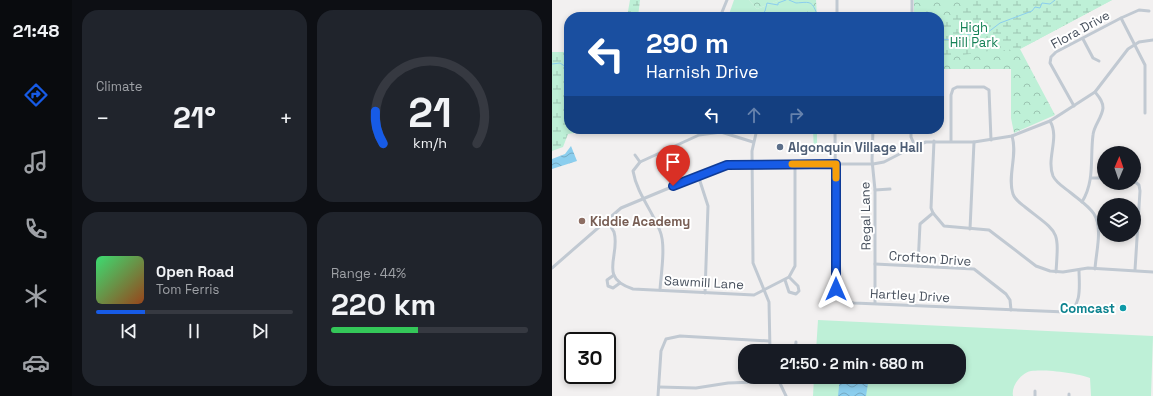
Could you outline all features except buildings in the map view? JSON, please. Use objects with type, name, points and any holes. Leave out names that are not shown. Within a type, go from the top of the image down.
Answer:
[{"type":"street","points":[[722,12],[727,0]]},
{"type":"street","points":[[837,0],[837,12]]},
{"type":"street","points":[[912,0],[912,12]]},
{"type":"street","name":"Flora Drive","points":[[1074,106],[1050,60],[1056,52],[1139,10],[1149,11]]},
{"type":"street","points":[[1121,18],[1146,69],[1144,113]]},
{"type":"street","points":[[1083,39],[1093,58],[1099,61]]},
{"type":"street","points":[[552,268],[621,208],[722,166],[752,164],[873,164],[884,162],[914,146],[934,141],[974,142],[1012,136],[1050,121],[1095,92],[1123,55],[1135,44],[1153,40]]},
{"type":"street","points":[[951,141],[951,95],[953,89],[956,87],[984,87],[989,90],[991,140]]},
{"type":"street","points":[[1082,202],[1088,190],[1090,178],[1093,135],[1102,110],[1101,100],[1095,92]]},
{"type":"street","points":[[1050,121],[1054,132],[1052,167],[1053,176],[1058,183],[1093,212],[1097,224],[1096,269]]},
{"type":"street","points":[[660,290],[662,240],[660,232],[642,198],[634,172],[640,162],[699,135],[706,134]]},
{"type":"street","points":[[727,134],[753,142]]},
{"type":"street","points":[[755,134],[753,142],[752,164],[753,263],[764,290],[770,311],[769,344]]},
{"type":"street","name":"Hartley Drive","points":[[836,134],[837,292],[840,298],[847,302],[1063,312],[1073,310],[1078,301],[1080,270]]},
{"type":"street","name":"Regal Lane","points":[[872,134],[875,190],[875,304]]},
{"type":"street","points":[[911,134],[914,146]]},
{"type":"street","points":[[1012,136],[1014,145],[1012,192],[1018,202],[1055,232],[1058,243],[1056,272]]},
{"type":"street","points":[[934,141],[931,204],[932,213],[944,226],[970,228],[992,232],[1036,266],[1056,272],[1096,269],[1153,272]]},
{"type":"street","points":[[970,228],[974,142]]},
{"type":"street","points":[[634,155],[640,162]]},
{"type":"street","points":[[784,280],[789,292],[796,294],[799,291],[798,286],[789,277],[795,263],[795,164]]},
{"type":"street","points":[[698,175],[708,206],[705,292]]},
{"type":"street","points":[[1090,178],[1097,178]]},
{"type":"street","points":[[875,190],[890,189]]},
{"type":"street","points":[[1135,270],[1140,190]]},
{"type":"street","points":[[918,266],[920,224],[932,213]]},
{"type":"street","name":"Sawmill Lane","points":[[607,221],[614,235],[612,268],[614,275],[607,280],[608,286],[613,288],[620,283],[633,289],[754,295],[789,277]]},
{"type":"street","name":"Crofton Drive","points":[[875,264],[974,269],[1006,294],[1010,300],[1011,310]]},
{"type":"street","points":[[614,275],[620,283]]},
{"type":"street","points":[[658,396],[661,350],[666,339],[680,336],[769,341]]},
{"type":"street","points":[[659,387],[696,388],[738,383]]},
{"type":"street","points":[[780,384],[786,396]]},
{"type":"street","points":[[1035,391],[1035,396]]},
{"type":"green space","points":[[630,0],[640,0],[639,12],[628,12]]},
{"type":"green space","points":[[734,0],[749,0],[757,9],[780,0],[807,0],[807,12],[730,12]]},
{"type":"green space","points":[[749,0],[780,0],[757,9]]},
{"type":"green space","points":[[807,0],[816,0],[817,12],[807,12]]},
{"type":"green space","name":"High Hill Park","points":[[914,0],[1112,0],[1020,49],[1055,115],[1014,133],[1011,118],[1011,69],[944,69],[944,12],[914,12]]},
{"type":"green space","points":[[975,0],[1112,0],[1020,49],[989,51],[944,58],[944,19],[960,13]]},
{"type":"green space","points":[[552,52],[564,52],[564,134],[568,134],[563,147],[552,151]]},
{"type":"green space","points":[[813,134],[817,134],[817,153],[814,154]]},
{"type":"green space","points":[[818,320],[1153,336],[1151,396],[1091,396],[1090,378],[1069,373],[1031,371],[1020,377],[1015,384],[1013,396],[813,396],[814,384],[966,384],[966,344],[816,344]]},
{"type":"water","points":[[571,146],[577,161],[552,169],[552,159],[565,154]]},
{"type":"water","points":[[839,384],[868,384],[866,396],[838,396]]},
{"type":"waterway","points":[[764,12],[767,3],[778,5],[778,3],[786,0]]},
{"type":"waterway","points":[[789,0],[796,3],[810,3],[816,12]]},
{"type":"waterway","points":[[944,39],[957,40],[959,39],[960,35],[966,36],[969,34],[987,33],[1000,23],[1032,11],[1035,7],[1040,8],[1042,3],[1050,4],[1055,0]]},
{"type":"waterway","points":[[552,64],[560,63],[564,66]]},
{"type":"slow traffic","points":[[792,164],[836,164],[836,178]]},
{"type":"place","name":"Algonquin Village Hall","points":[[780,147]]},
{"type":"place","name":"Kiddie Academy","points":[[582,221]]},
{"type":"place","name":"Comcast","points":[[1123,308]]},
{"type":"route","points":[[673,186],[727,165],[836,164],[836,289]]}]
